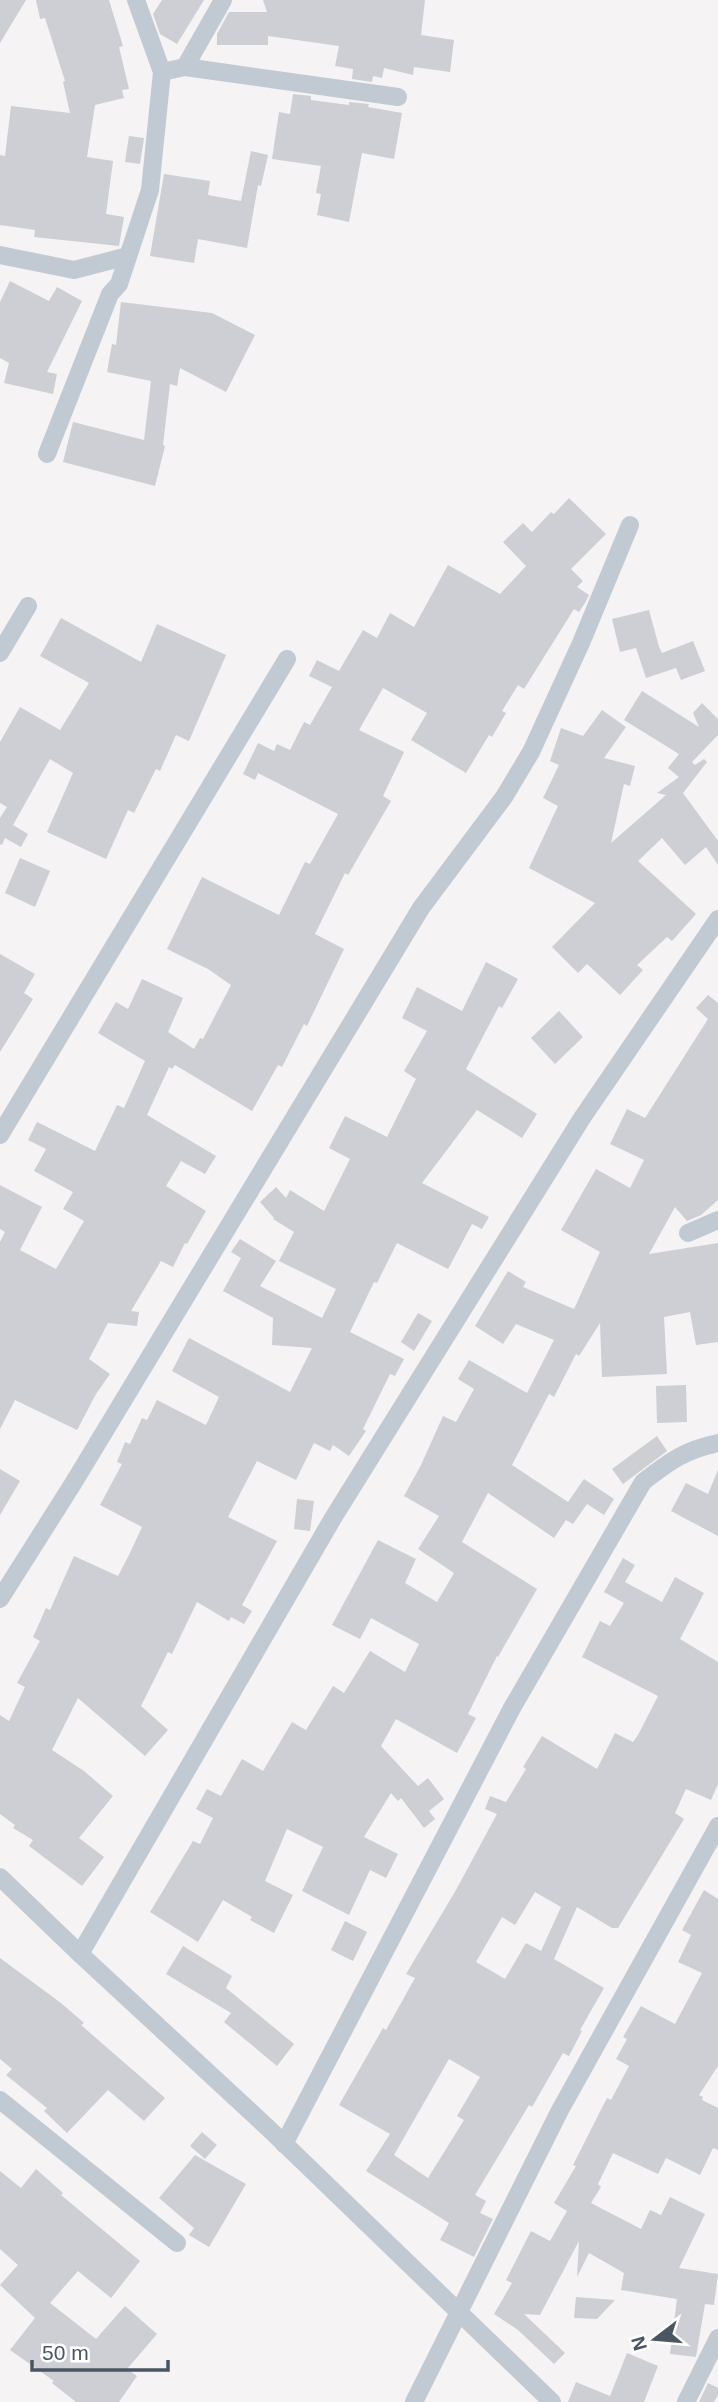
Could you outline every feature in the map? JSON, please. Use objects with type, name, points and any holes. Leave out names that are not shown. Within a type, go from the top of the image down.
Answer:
[{"type":"street","points":[[47,454],[110,294],[119,284],[150,190],[162,72],[136,0]]},
{"type":"street","points":[[185,67],[223,0]]},
{"type":"street","points":[[162,72],[185,67],[398,97]]},
{"type":"street","points":[[0,255],[74,270],[128,256]]},
{"type":"street","points":[[0,1599],[74,1482],[421,908],[504,797],[531,752],[582,643],[630,526]]},
{"type":"street","points":[[0,653],[28,606]]},
{"type":"street","points":[[0,1135],[287,659]]},
{"type":"street","points":[[80,1954],[333,1518],[582,1118],[718,919]]},
{"type":"street","points":[[688,1233],[718,1220]]},
{"type":"street","points":[[285,2144],[512,1708],[643,1482],[692,1448],[718,1443]]},
{"type":"street","points":[[414,2402],[559,2112],[718,1826]]},
{"type":"street","points":[[0,1877],[285,2144],[552,2402]]},
{"type":"street","points":[[0,2100],[177,2243]]},
{"type":"street","points":[[686,2402],[718,2338]]},
{"type":"building","points":[[0,0],[26,0],[0,43]]},
{"type":"building","points":[[36,0],[109,0],[123,46],[119,47],[129,89],[122,90],[124,98],[95,105],[87,157],[113,161],[106,214],[124,217],[119,246],[34,237],[35,230],[0,225],[0,155],[5,156],[11,106],[70,113],[63,82],[65,81],[45,18],[40,19]]},
{"type":"building","points":[[162,0],[204,0],[177,44],[160,34],[153,14]]},
{"type":"building","points":[[263,0],[425,0],[421,35],[454,40],[450,72],[414,67],[413,75],[384,68],[382,78],[373,76],[372,82],[352,79],[353,69],[335,66],[339,46],[268,36],[268,45],[217,45],[217,34],[229,12],[267,12]]},
{"type":"building","points":[[293,94],[311,96],[311,100],[349,105],[349,102],[369,104],[368,107],[402,113],[394,159],[362,153],[349,222],[317,215],[321,194],[316,193],[321,166],[272,159],[279,112],[290,114]]},
{"type":"building","points":[[129,136],[144,138],[140,164],[125,162]]},
{"type":"building","points":[[251,151],[268,155],[261,186],[258,185],[247,248],[198,239],[194,263],[150,256],[164,174],[210,181],[208,195],[241,201]]},
{"type":"building","points":[[10,281],[49,301],[57,287],[82,301],[47,372],[57,374],[53,394],[4,383],[9,363],[0,358],[0,302]]},
{"type":"building","points":[[121,302],[212,313],[255,335],[226,392],[180,368],[177,386],[170,384],[165,446],[155,486],[63,462],[73,422],[144,440],[151,381],[107,372],[112,344],[116,345]]},
{"type":"building","points":[[569,498],[606,534],[571,569],[583,581],[577,587],[589,595],[585,603],[579,612],[574,609],[524,689],[518,685],[502,711],[506,713],[492,737],[489,735],[466,773],[411,740],[427,713],[383,688],[359,730],[404,752],[383,796],[391,801],[348,875],[345,873],[315,934],[344,949],[307,1026],[304,1024],[282,1067],[278,1065],[252,1111],[175,1065],[172,1069],[169,1067],[147,1115],[216,1156],[205,1174],[181,1161],[166,1186],[206,1211],[173,1267],[161,1261],[131,1311],[139,1312],[137,1326],[108,1323],[89,1359],[110,1374],[77,1430],[15,1400],[0,1429],[0,1242],[5,1232],[0,1229],[0,1185],[42,1207],[20,1250],[56,1269],[84,1221],[63,1209],[73,1192],[34,1171],[46,1149],[28,1140],[37,1122],[95,1151],[117,1105],[124,1108],[145,1061],[98,1033],[116,1002],[128,1009],[142,979],[183,998],[168,1032],[194,1049],[200,1038],[203,1039],[231,985],[208,969],[167,949],[202,877],[279,915],[305,862],[310,864],[338,814],[258,773],[255,780],[243,774],[258,743],[274,751],[277,744],[290,750],[304,722],[310,725],[332,687],[309,676],[317,660],[339,671],[363,630],[377,638],[390,613],[414,627],[448,565],[500,594],[526,566],[503,542],[523,523],[532,532]]},
{"type":"building","points":[[649,610],[662,653],[693,641],[705,671],[681,680],[676,668],[646,678],[636,648],[620,652],[612,619]]},
{"type":"building","points":[[61,618],[141,662],[157,624],[226,655],[189,741],[176,735],[160,771],[156,769],[134,813],[128,810],[106,859],[47,832],[73,773],[50,759],[13,825],[28,834],[21,847],[5,838],[2,845],[0,844],[0,818],[7,807],[0,803],[0,742],[20,707],[60,730],[89,683],[40,656]]},
{"type":"building","points":[[642,691],[699,727],[693,713],[702,703],[718,719],[718,735],[692,762],[695,765],[704,759],[707,762],[683,793],[718,841],[718,865],[706,847],[685,865],[662,838],[638,861],[696,914],[672,941],[667,937],[637,965],[643,970],[620,995],[587,964],[578,973],[552,947],[595,903],[529,868],[558,806],[543,798],[559,765],[550,761],[561,728],[583,736],[602,710],[626,727],[604,758],[635,766],[630,786],[624,784],[611,843],[666,795],[657,793],[679,777],[668,768],[679,754],[624,720]]},
{"type":"building","points":[[20,858],[50,871],[35,907],[5,893]]},
{"type":"building","points":[[0,954],[35,974],[24,993],[33,999],[0,1052]]},
{"type":"building","points":[[486,962],[518,979],[502,1008],[499,1006],[466,1069],[537,1114],[522,1138],[477,1110],[422,1183],[489,1217],[482,1229],[472,1224],[448,1269],[397,1243],[377,1283],[374,1282],[350,1332],[404,1359],[395,1376],[390,1374],[363,1429],[366,1431],[349,1456],[333,1445],[330,1451],[314,1443],[296,1480],[257,1461],[228,1517],[277,1541],[242,1605],[252,1611],[244,1624],[231,1617],[229,1621],[197,1602],[172,1654],[168,1652],[141,1706],[168,1730],[145,1756],[78,1698],[52,1750],[84,1771],[113,1796],[79,1838],[104,1857],[82,1886],[29,1846],[33,1840],[13,1828],[15,1825],[0,1814],[0,1715],[9,1721],[25,1687],[17,1683],[40,1641],[33,1637],[46,1608],[50,1610],[74,1556],[118,1576],[129,1555],[142,1527],[100,1505],[122,1464],[117,1462],[125,1442],[130,1444],[142,1418],[147,1420],[157,1400],[206,1425],[219,1397],[172,1371],[189,1338],[290,1392],[312,1348],[272,1345],[273,1318],[223,1291],[241,1258],[231,1252],[240,1239],[276,1261],[260,1286],[322,1318],[336,1289],[279,1261],[294,1232],[273,1219],[260,1202],[276,1187],[286,1198],[290,1190],[324,1211],[350,1159],[329,1148],[345,1116],[387,1137],[416,1079],[404,1071],[427,1031],[402,1018],[417,987],[462,1011]]},
{"type":"building","points":[[708,995],[718,1003],[718,1200],[701,1215],[687,1221],[675,1207],[649,1254],[718,1243],[718,1342],[696,1345],[690,1312],[664,1317],[667,1374],[602,1377],[600,1323],[579,1356],[576,1354],[554,1397],[549,1394],[512,1465],[568,1502],[584,1479],[614,1499],[604,1515],[587,1504],[573,1524],[566,1520],[554,1538],[488,1493],[462,1542],[537,1589],[497,1656],[468,1714],[476,1718],[457,1753],[396,1719],[381,1746],[418,1786],[428,1778],[444,1799],[429,1811],[435,1819],[424,1828],[401,1798],[398,1801],[391,1793],[364,1837],[398,1854],[386,1878],[370,1870],[349,1915],[302,1891],[323,1847],[287,1829],[265,1881],[293,1895],[274,1933],[250,1920],[252,1917],[223,1900],[198,1942],[150,1912],[193,1841],[200,1844],[213,1818],[196,1809],[207,1789],[221,1796],[242,1759],[263,1771],[292,1722],[306,1730],[333,1686],[344,1693],[370,1651],[405,1672],[419,1644],[371,1618],[360,1639],[332,1625],[378,1540],[416,1559],[405,1583],[437,1602],[454,1573],[418,1549],[439,1516],[404,1496],[443,1416],[456,1422],[474,1389],[458,1379],[469,1360],[527,1393],[554,1340],[516,1324],[503,1344],[475,1326],[508,1271],[526,1282],[523,1287],[574,1309],[600,1252],[561,1230],[596,1169],[630,1188],[644,1160],[610,1144],[627,1109],[645,1118],[708,1019],[696,1008]]},
{"type":"building","points":[[559,1011],[583,1037],[555,1064],[531,1038]]},
{"type":"building","points":[[418,1313],[432,1321],[414,1351],[401,1342]]},
{"type":"building","points":[[686,1385],[687,1422],[657,1423],[656,1386]]},
{"type":"building","points":[[657,1436],[667,1451],[623,1484],[612,1469]]},
{"type":"building","points":[[0,1469],[20,1481],[0,1515]]},
{"type":"building","points":[[718,1470],[718,1536],[671,1511],[686,1483],[708,1494]]},
{"type":"building","points":[[297,1499],[314,1501],[310,1531],[294,1529]]},
{"type":"building","points":[[623,1558],[635,1565],[625,1582],[662,1602],[675,1577],[704,1593],[680,1639],[718,1662],[718,1784],[711,1800],[686,1789],[675,1813],[684,1819],[618,1928],[612,1928],[577,1907],[554,1959],[604,1988],[580,2030],[582,2031],[569,2056],[563,2053],[475,2195],[486,2201],[480,2213],[493,2219],[474,2257],[440,2240],[449,2223],[366,2171],[390,2134],[339,2105],[415,1978],[406,1974],[497,1814],[485,1809],[490,1796],[506,1802],[542,1736],[597,1769],[615,1733],[633,1742],[638,1735],[658,1696],[582,1657],[600,1621],[610,1626],[624,1603],[604,1592]],"holes":[[[535,1892],[561,1907],[541,1951],[526,1943],[505,1979],[476,1962],[502,1917],[515,1925]],[[449,2059],[480,2077],[457,2116],[464,2120],[428,2178],[394,2155]]]},
{"type":"building","points":[[704,1890],[718,1899],[718,2066],[699,2095],[703,2097],[702,2100],[718,2108],[718,2150],[713,2148],[700,2175],[666,2158],[658,2174],[613,2153],[598,2184],[601,2187],[591,2203],[641,2229],[650,2210],[661,2215],[670,2197],[705,2214],[679,2268],[718,2274],[714,2305],[705,2304],[696,2357],[670,2354],[677,2299],[621,2290],[624,2273],[589,2253],[577,2277],[579,2241],[540,2315],[524,2314],[565,2353],[554,2364],[518,2330],[494,2314],[512,2283],[506,2280],[531,2231],[550,2241],[567,2211],[554,2203],[576,2166],[573,2165],[607,2098],[611,2100],[629,2066],[616,2059],[627,2039],[623,2037],[641,2006],[675,2024],[702,1973],[678,1962],[691,1935],[682,1930]]},
{"type":"building","points":[[345,1921],[367,1932],[353,1961],[331,1950]]},
{"type":"building","points":[[183,1946],[232,1976],[226,1988],[294,2044],[277,2066],[224,2022],[231,2013],[166,1974]]},
{"type":"building","points":[[0,1958],[61,2003],[84,2023],[81,2025],[165,2098],[144,2121],[108,2090],[67,2133],[44,2111],[47,2108],[6,2075],[12,2069],[0,2059]]},
{"type":"building","points":[[202,2132],[217,2145],[205,2159],[190,2146]]},
{"type":"building","points":[[195,2155],[246,2184],[209,2247],[189,2235],[194,2228],[159,2198]]},
{"type":"building","points":[[36,2169],[63,2193],[61,2195],[140,2261],[111,2298],[78,2271],[50,2303],[96,2339],[125,2306],[157,2334],[127,2369],[137,2376],[119,2402],[76,2402],[52,2383],[54,2381],[10,2350],[35,2318],[0,2285],[18,2265],[0,2249],[0,2171],[21,2188]]},
{"type":"building","points":[[576,2297],[615,2300],[597,2319],[574,2318]]},
{"type":"building","points":[[627,2353],[658,2366],[644,2402],[568,2402],[576,2382],[610,2396]]},
{"type":"building","points":[[708,2383],[718,2388],[718,2395],[714,2402],[699,2402]]}]
